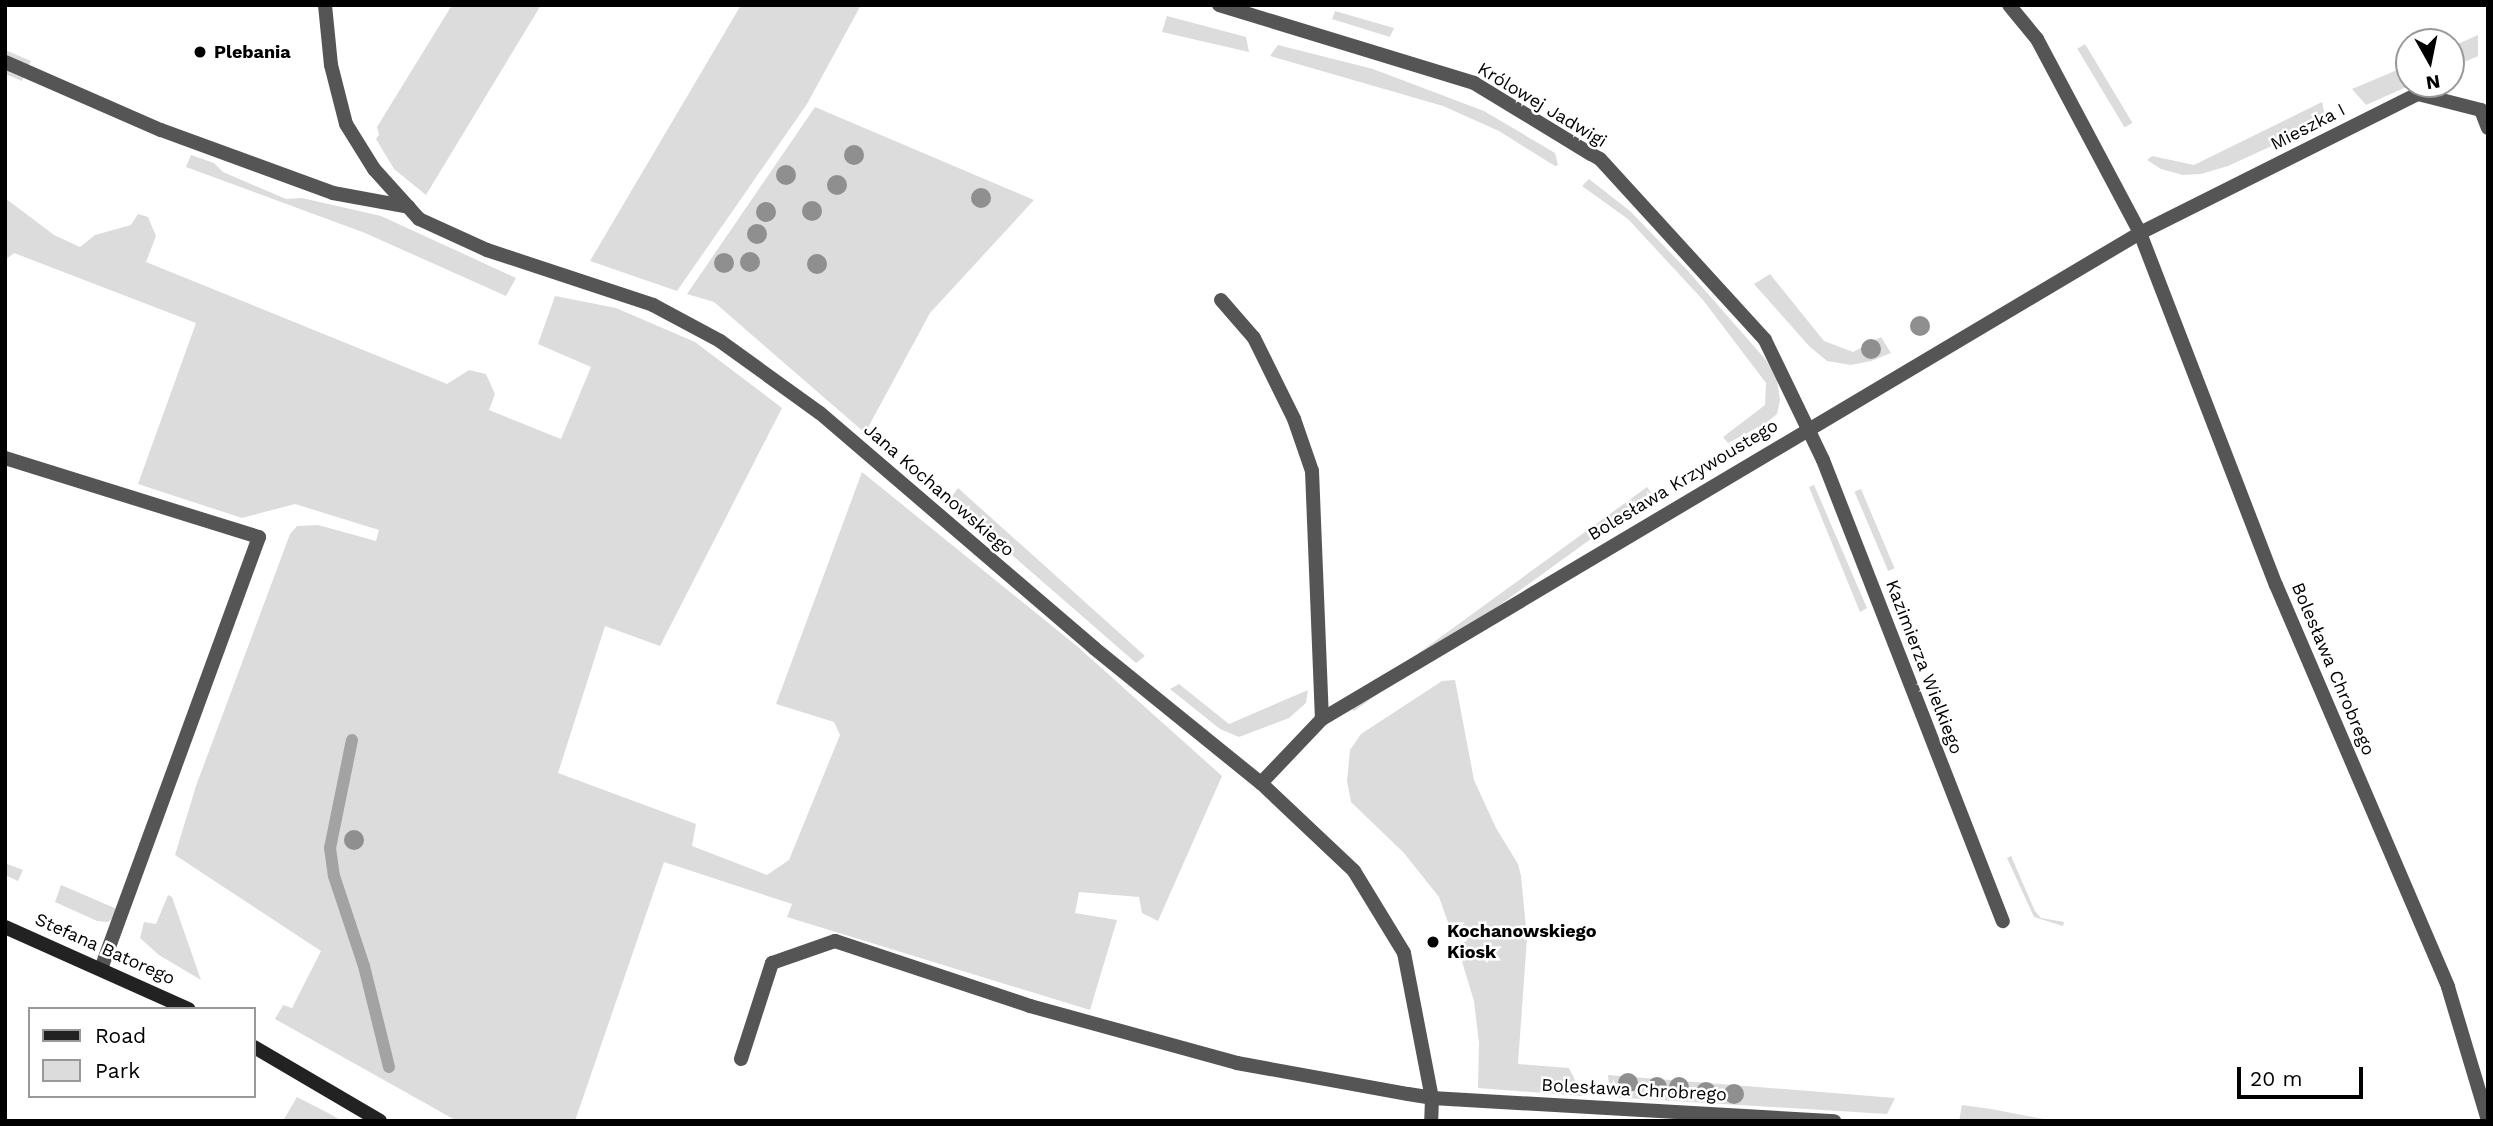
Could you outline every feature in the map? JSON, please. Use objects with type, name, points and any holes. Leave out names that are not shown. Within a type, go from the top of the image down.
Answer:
[{"type":"street","name":"Jana Kochanowskiego","points":[[325,5],[331,65],[346,124],[374,169],[419,219],[487,250],[653,305],[720,341],[820,413],[1094,648],[1261,783],[1354,870],[1404,953],[1432,1098],[1431,1121]]},
{"type":"street","name":"Królowej Jadwigi","points":[[1219,5],[1474,83],[1600,159],[1765,340],[1809,427]]},
{"type":"street","name":"Bolesława Chrobrego","points":[[2009,5],[2037,39],[2140,233],[2276,585],[2448,987],[2488,1120]]},
{"type":"street","points":[[5,62],[161,130],[333,193],[409,207]]},
{"type":"street","name":"Mieszka I","points":[[2140,233],[2418,94],[2481,110],[2488,128]]},
{"type":"street","name":"Bolesława Krzywoustego","points":[[1261,783],[1322,719],[1809,427],[2140,233]]},
{"type":"street","points":[[1221,300],[1254,338],[1294,419],[1311,471],[1322,719]]},
{"type":"street","name":"Kazimierza Wielkiego","points":[[1809,427],[2003,921]]},
{"type":"street","points":[[5,458],[259,537],[101,969]]},
{"type":"street","name":"Stefana Batorego","points":[[5,927],[184,1007]]},
{"type":"street","name":"Bolesława Chrobrego","points":[[741,1059],[772,963],[835,941],[1030,1006],[1237,1063],[1432,1098],[1835,1121]]},
{"type":"street","points":[[256,1048],[380,1121]]},
{"type":"green space","points":[[452,5],[541,5],[426,195],[394,169],[376,139],[379,135],[377,127]]},
{"type":"green space","points":[[741,5],[861,5],[807,104],[677,291],[590,261]]},
{"type":"green space","points":[[1335,11],[1394,28],[1390,37],[1332,19]]},
{"type":"green space","points":[[1167,16],[1246,37],[1249,52],[1162,32]]},
{"type":"green space","points":[[2478,35],[2478,56],[2465,62],[2465,41]]},
{"type":"green space","points":[[2085,44],[2132,123],[2125,127],[2077,49]]},
{"type":"green space","points":[[1278,45],[1373,69],[1484,111],[1555,153],[1558,165],[1555,166],[1499,131],[1443,106],[1270,56]]},
{"type":"green space","points":[[5,50],[31,61],[22,81],[5,74]]},
{"type":"green space","points":[[2395,71],[2395,92],[2366,105],[2352,89]]},
{"type":"green space","points":[[2322,102],[2326,121],[2228,166],[2201,174],[2183,175],[2161,169],[2147,160],[2152,156],[2194,165]]},
{"type":"green space","points":[[815,107],[1034,200],[930,313],[865,433],[714,302],[687,294]]},
{"type":"green space","points":[[191,155],[214,163],[223,172],[286,199],[302,198],[381,216],[516,278],[506,296],[365,233],[186,167]]},
{"type":"green space","points":[[1589,179],[1630,211],[1688,271],[1766,360],[1777,379],[1780,400],[1777,414],[1766,423],[1728,443],[1723,437],[1765,405],[1766,383],[1703,300],[1628,219],[1582,186]]},
{"type":"green space","points":[[5,198],[54,235],[80,247],[95,235],[131,225],[138,214],[148,217],[156,236],[146,262],[447,384],[469,370],[486,374],[495,394],[489,410],[561,439],[591,367],[538,344],[555,296],[616,308],[695,342],[782,408],[660,646],[605,626],[558,773],[696,824],[692,846],[767,875],[789,860],[840,735],[834,722],[776,704],[862,472],[1078,647],[1222,776],[1158,921],[1142,913],[1139,897],[1079,892],[1075,913],[1117,920],[1090,1010],[787,917],[792,904],[664,862],[575,1121],[457,1121],[275,1019],[283,1005],[292,1008],[321,951],[175,855],[196,786],[290,534],[297,526],[318,525],[376,541],[379,530],[295,504],[242,518],[138,484],[196,323],[14,253],[5,260]]},
{"type":"green space","points":[[1770,274],[1824,341],[1853,352],[1881,337],[1891,353],[1851,365],[1827,361],[1809,346],[1754,284]]},
{"type":"green space","points":[[1814,485],[1867,608],[1860,612],[1809,487]]},
{"type":"green space","points":[[1647,487],[1652,494],[1354,711],[1348,704]]},
{"type":"green space","points":[[958,488],[1145,656],[1136,663],[949,500]]},
{"type":"green space","points":[[1861,489],[1895,568],[1888,571],[1855,492]]},
{"type":"green space","points":[[1455,680],[1474,780],[1496,828],[1518,864],[1521,876],[1527,938],[1518,1064],[1569,1068],[1583,1096],[1478,1088],[1479,1043],[1474,1001],[1457,945],[1467,941],[1462,924],[1450,928],[1439,897],[1404,853],[1351,802],[1347,781],[1350,750],[1361,734],[1442,681]]},
{"type":"green space","points":[[1179,684],[1229,724],[1308,690],[1306,703],[1289,718],[1239,737],[1220,729],[1170,689]]},
{"type":"green space","points":[[2011,856],[2035,911],[2041,918],[2064,922],[2063,926],[2034,917],[2007,858]]},
{"type":"green space","points":[[5,863],[23,870],[18,881],[5,875]]},
{"type":"green space","points":[[61,885],[117,909],[116,915],[108,922],[97,921],[55,902]]},
{"type":"green space","points":[[168,895],[172,897],[201,980],[159,955],[140,938],[144,922],[156,924]]},
{"type":"green space","points":[[1608,1075],[1895,1098],[1887,1114],[1610,1097]]},
{"type":"green space","points":[[297,1097],[330,1114],[342,1121],[283,1121]]},
{"type":"green space","points":[[1962,1105],[1991,1109],[2049,1120],[1959,1121]]},
{"type":"waterway","points":[[352,740],[330,848],[334,876],[364,966],[389,1067]]},
{"type":"place","name":"Plebania","points":[[200,52]]},
{"type":"place","name":"Kochanowskiego Kiosk","points":[[1433,942]]}]
